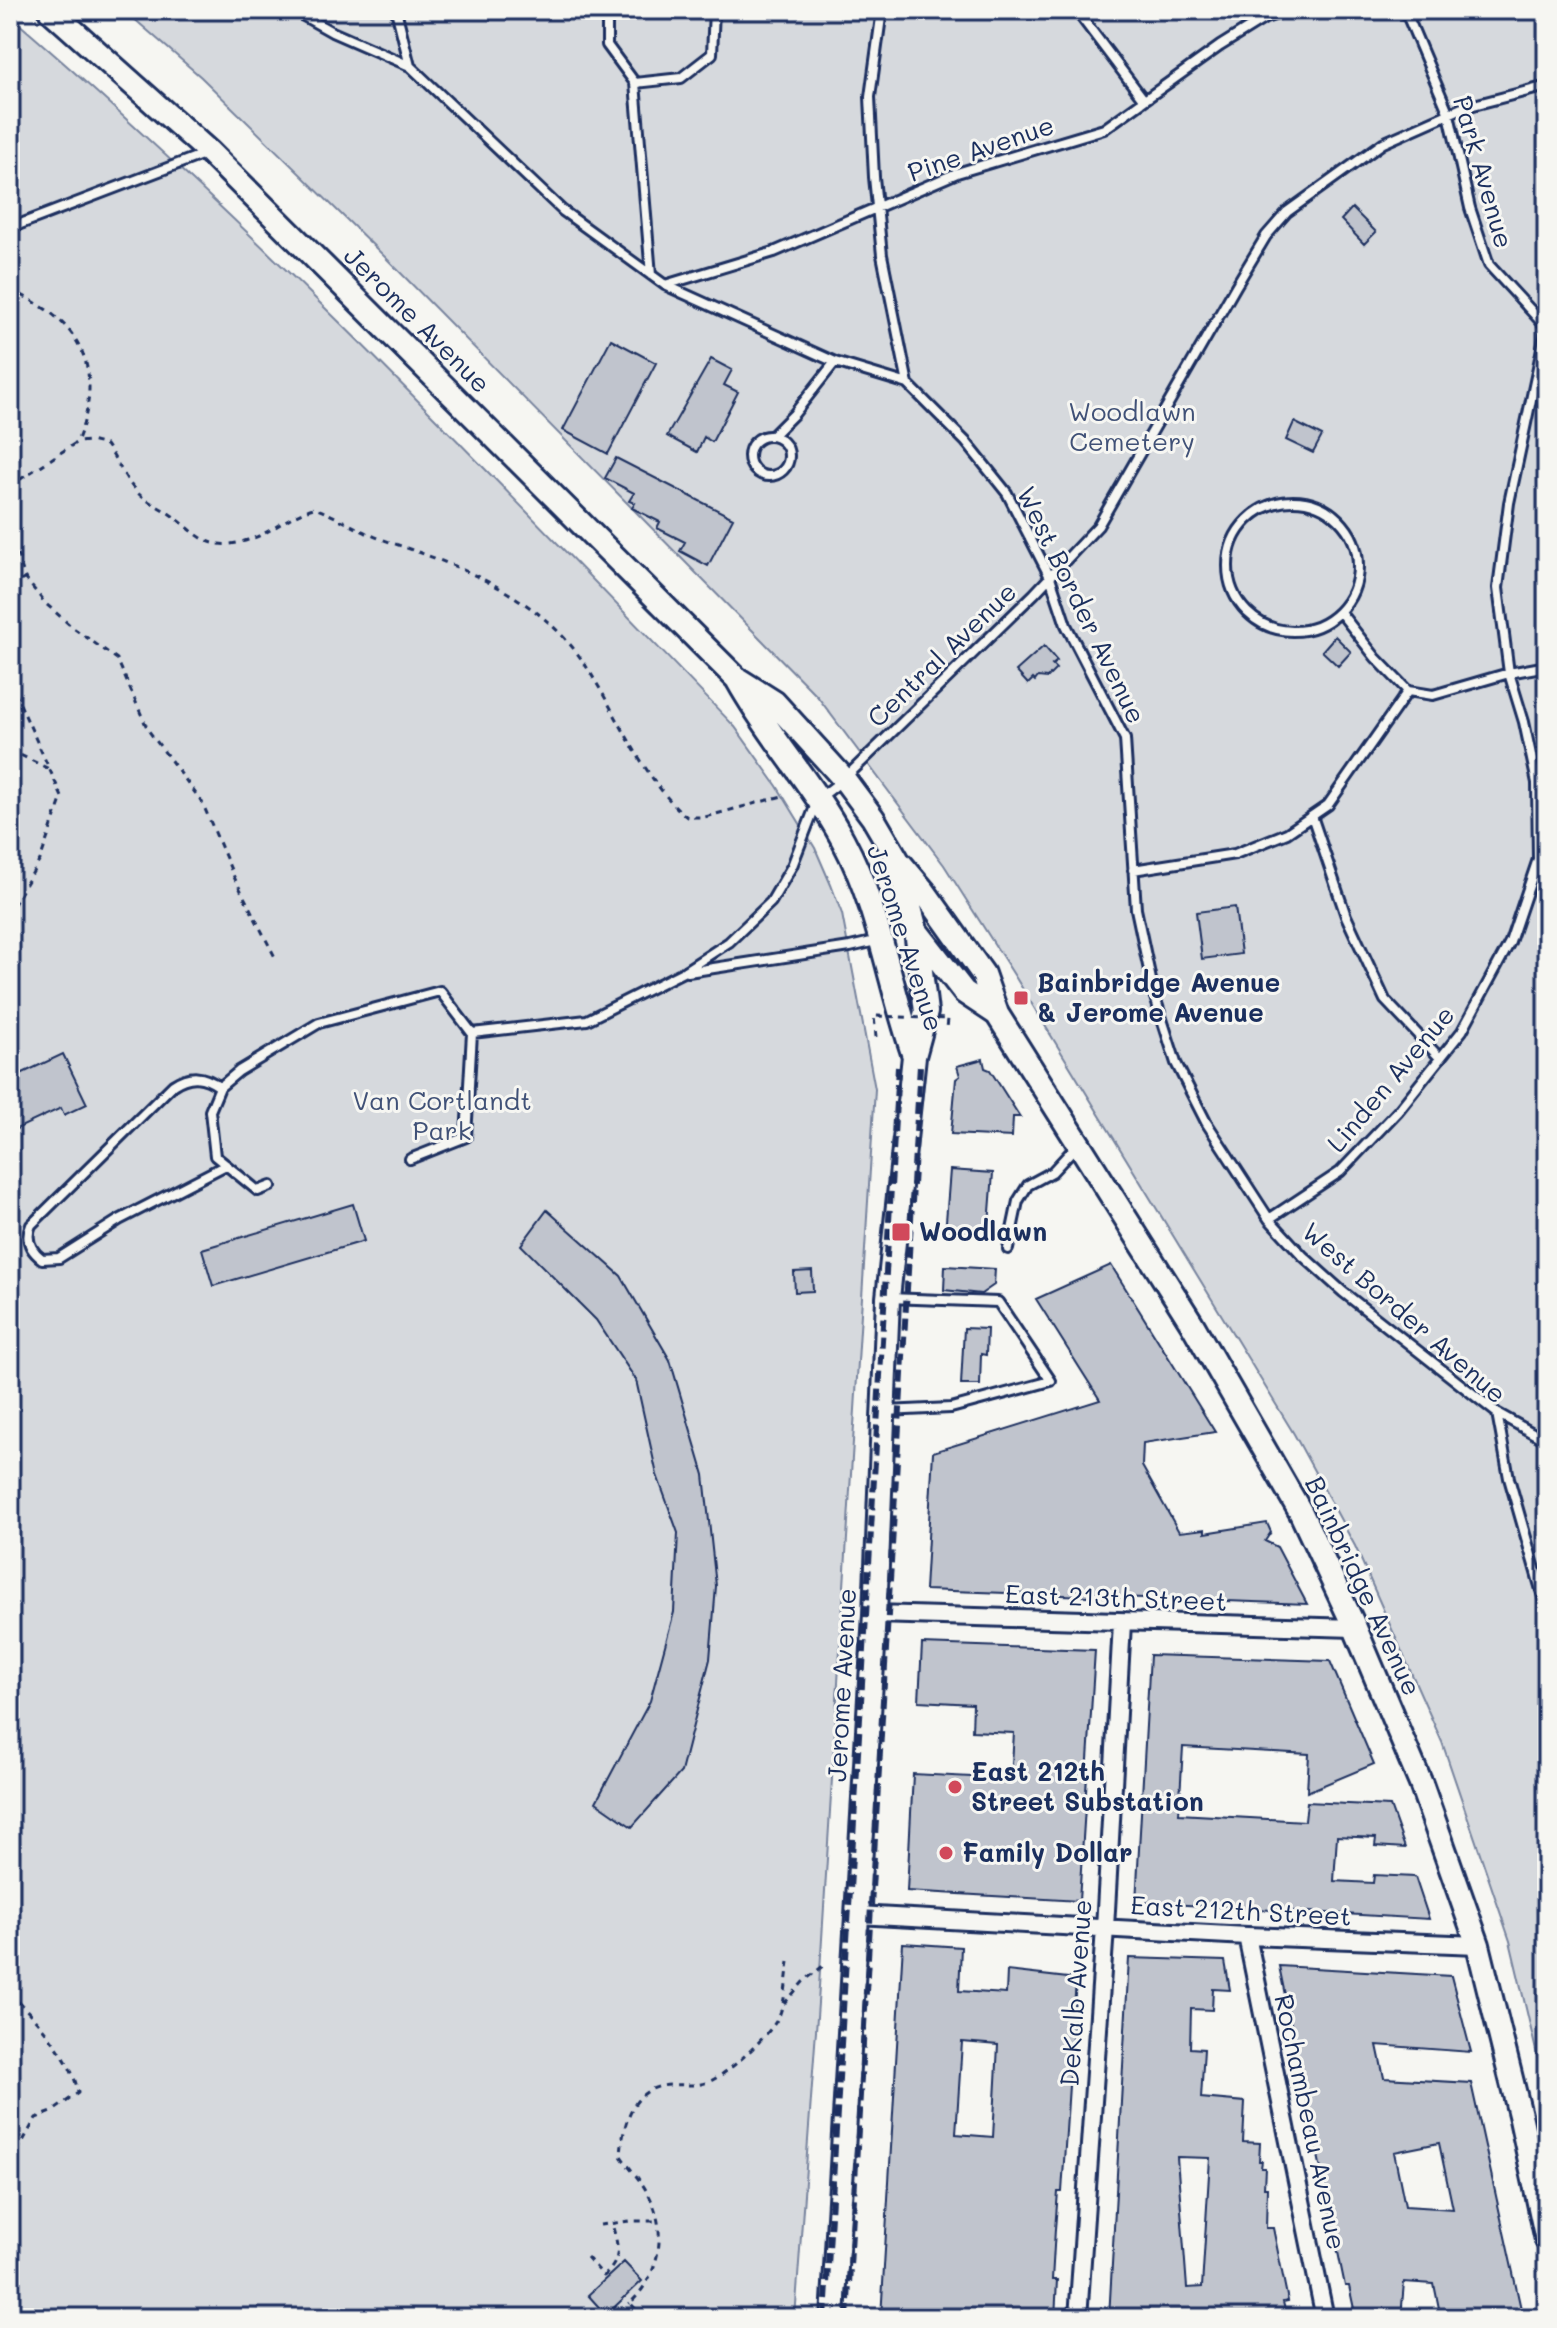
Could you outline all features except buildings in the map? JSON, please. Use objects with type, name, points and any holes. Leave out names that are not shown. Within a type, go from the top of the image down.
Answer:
[{"type":"main road","name":"Jerome Avenue","points":[[50,10],[209,152],[736,678],[774,702],[844,779],[873,818],[897,859],[916,930],[926,1012],[914,1056],[888,1298],[875,1614],[833,2318]]},
{"type":"main road","name":"Jerome Avenue","points":[[736,678],[757,716],[818,799],[843,839],[861,878],[914,1056]]},
{"type":"main road","name":"Bainbridge Avenue","points":[[897,859],[983,974],[997,1014],[1191,1322],[1301,1513],[1355,1628],[1421,1784],[1478,1945],[1547,2240]]},
{"type":"main road","name":"Bainbridge Avenue","points":[[916,930],[964,992],[997,1014]]},
{"type":"main road","points":[[881,940],[916,930]]},
{"type":"street","name":"East 213th Street","points":[[875,1614],[1355,1628]]},
{"type":"street","name":"DeKalb Avenue","points":[[1078,2318],[1122,1623]]},
{"type":"street","name":"East 212th Street","points":[[857,1915],[1478,1945]]},
{"type":"street","name":"Rochambeau Avenue","points":[[1247,1936],[1325,2318]]},
{"type":"lane","name":"West Border Avenue","points":[[293,10],[332,32],[410,66],[563,211],[665,285],[835,362],[908,384],[966,442],[1007,493],[1050,577],[1066,625],[1125,739],[1136,909],[1151,980],[1176,1063],[1206,1122],[1269,1219],[1343,1292],[1497,1413],[1509,1478],[1547,1611]]},
{"type":"lane","points":[[396,10],[410,66]]},
{"type":"lane","points":[[607,10],[607,45],[635,83],[651,275]]},
{"type":"lane","points":[[635,83],[681,78],[712,54],[714,10]]},
{"type":"lane","points":[[882,10],[870,97],[877,209],[882,255],[908,384]]},
{"type":"lane","points":[[1076,10],[1144,100]]},
{"type":"lane","name":"Pine Avenue","points":[[665,285],[774,252],[957,173],[1104,129],[1220,46],[1265,18],[1289,10]]},
{"type":"lane","name":"Park Avenue","points":[[1405,10],[1449,114],[1470,208],[1489,265],[1547,327]]},
{"type":"lane","name":"Central Avenue","points":[[818,799],[844,779],[1098,526],[1189,364],[1273,228],[1287,212],[1383,143],[1462,108],[1547,86]]},
{"type":"lane","points":[[10,228],[209,152]]},
{"type":"lane","name":"Linden Avenue","points":[[1269,1219],[1340,1172],[1398,1111],[1462,1031],[1510,942],[1538,859],[1537,783],[1524,722],[1509,673],[1498,588],[1509,503],[1547,327]]},
{"type":"lane","points":[[772,436],[787,447],[789,459],[779,474],[767,477],[751,464],[750,450],[758,439],[772,436],[794,414],[835,362]]},
{"type":"lane","points":[[1279,502],[1317,505],[1337,517],[1351,534],[1359,556],[1358,579],[1350,600],[1340,612],[1322,625],[1300,631],[1277,630],[1256,620],[1240,604],[1233,591],[1228,569],[1231,547],[1241,526],[1258,511],[1279,502]]},
{"type":"lane","points":[[1340,612],[1376,658],[1408,691],[1433,695],[1509,673],[1547,666]]},
{"type":"lane","points":[[1133,870],[1235,854],[1287,833],[1328,805],[1408,691]]},
{"type":"lane","points":[[1537,783],[1547,807]]},
{"type":"lane","points":[[472,1033],[587,1020],[683,972],[729,942],[771,902],[792,866],[818,799]]},
{"type":"lane","points":[[1312,816],[1346,916],[1385,1000],[1440,1058]]},
{"type":"lane","points":[[683,972],[881,940]]},
{"type":"lane","points":[[271,1186],[258,1191],[215,1156],[210,1111],[220,1087],[239,1071],[319,1023],[440,991],[472,1033],[466,1137],[410,1159]]},
{"type":"lane","points":[[220,1087],[211,1081],[189,1076],[173,1085],[31,1225],[28,1234],[30,1246],[42,1259],[59,1258],[129,1214],[226,1165]]},
{"type":"lane","points":[[1008,1249],[1018,1201],[1028,1185],[1052,1172],[1078,1143]]},
{"type":"lane","points":[[883,1411],[951,1408],[1051,1381],[998,1302],[888,1298]]},
{"type":"lane","points":[[1497,1413],[1547,1441]]},
{"type":"path","points":[[10,290],[30,300],[65,327],[79,344],[89,365],[91,392],[87,418],[77,442]]},
{"type":"path","points":[[10,486],[77,442],[90,441],[106,445],[136,491],[181,522],[195,536],[212,543],[233,544],[251,540],[285,520],[314,508],[333,514],[378,538],[444,561],[503,590],[561,634],[579,656],[652,776],[673,806],[687,817],[720,814],[786,795]]},
{"type":"path","points":[[10,531],[25,578],[45,603],[117,659],[148,730],[202,802],[234,877],[276,959]]},
{"type":"path","points":[[10,587],[25,578]]},
{"type":"path","points":[[10,682],[62,797],[40,860],[10,911]]},
{"type":"path","points":[[10,750],[49,769]]},
{"type":"path","points":[[876,1037],[874,1016],[948,1019],[947,1028]]},
{"type":"path","points":[[610,2318],[630,2303],[647,2283],[656,2265],[659,2247],[658,2221],[648,2193],[621,2156],[622,2140],[632,2107],[639,2095],[653,2087],[699,2085],[725,2074],[778,2017],[789,1962]]},
{"type":"path","points":[[781,2007],[803,1982],[824,1965]]},
{"type":"path","points":[[10,1993],[46,2033],[76,2081],[78,2093],[60,2107],[36,2118],[18,2150],[10,2157]]},
{"type":"path","points":[[600,2225],[658,2221]]},
{"type":"path","points":[[587,2257],[604,2276],[614,2266],[618,2255],[612,2224]]},
{"type":"path","points":[[630,2303],[644,2318]]},
{"type":"green space","name":"Woodlawn Cemetery","points":[[124,10],[1547,10],[1547,2097],[1510,1941],[1442,1742],[1355,1546],[1294,1434],[944,865],[817,696],[388,260],[201,77]]},
{"type":"green space","name":"Van Cortlandt Park","points":[[10,16],[199,186],[381,363],[735,727],[777,786],[815,848],[842,914],[875,1089],[818,2003],[795,2318],[10,2318]]},
{"type":"railway","points":[[847,2318],[920,1065]]},
{"type":"railway","points":[[825,2318],[898,1067]]},
{"type":"place","name":"Bainbridge Avenue & Jerome Avenue","points":[[1021,998]]},
{"type":"place","name":"Woodlawn","points":[[901,1232]]},
{"type":"place","name":"East 212th Street Substation","points":[[955,1787]]},
{"type":"place","name":"Family Dollar","points":[[946,1853]]}]
